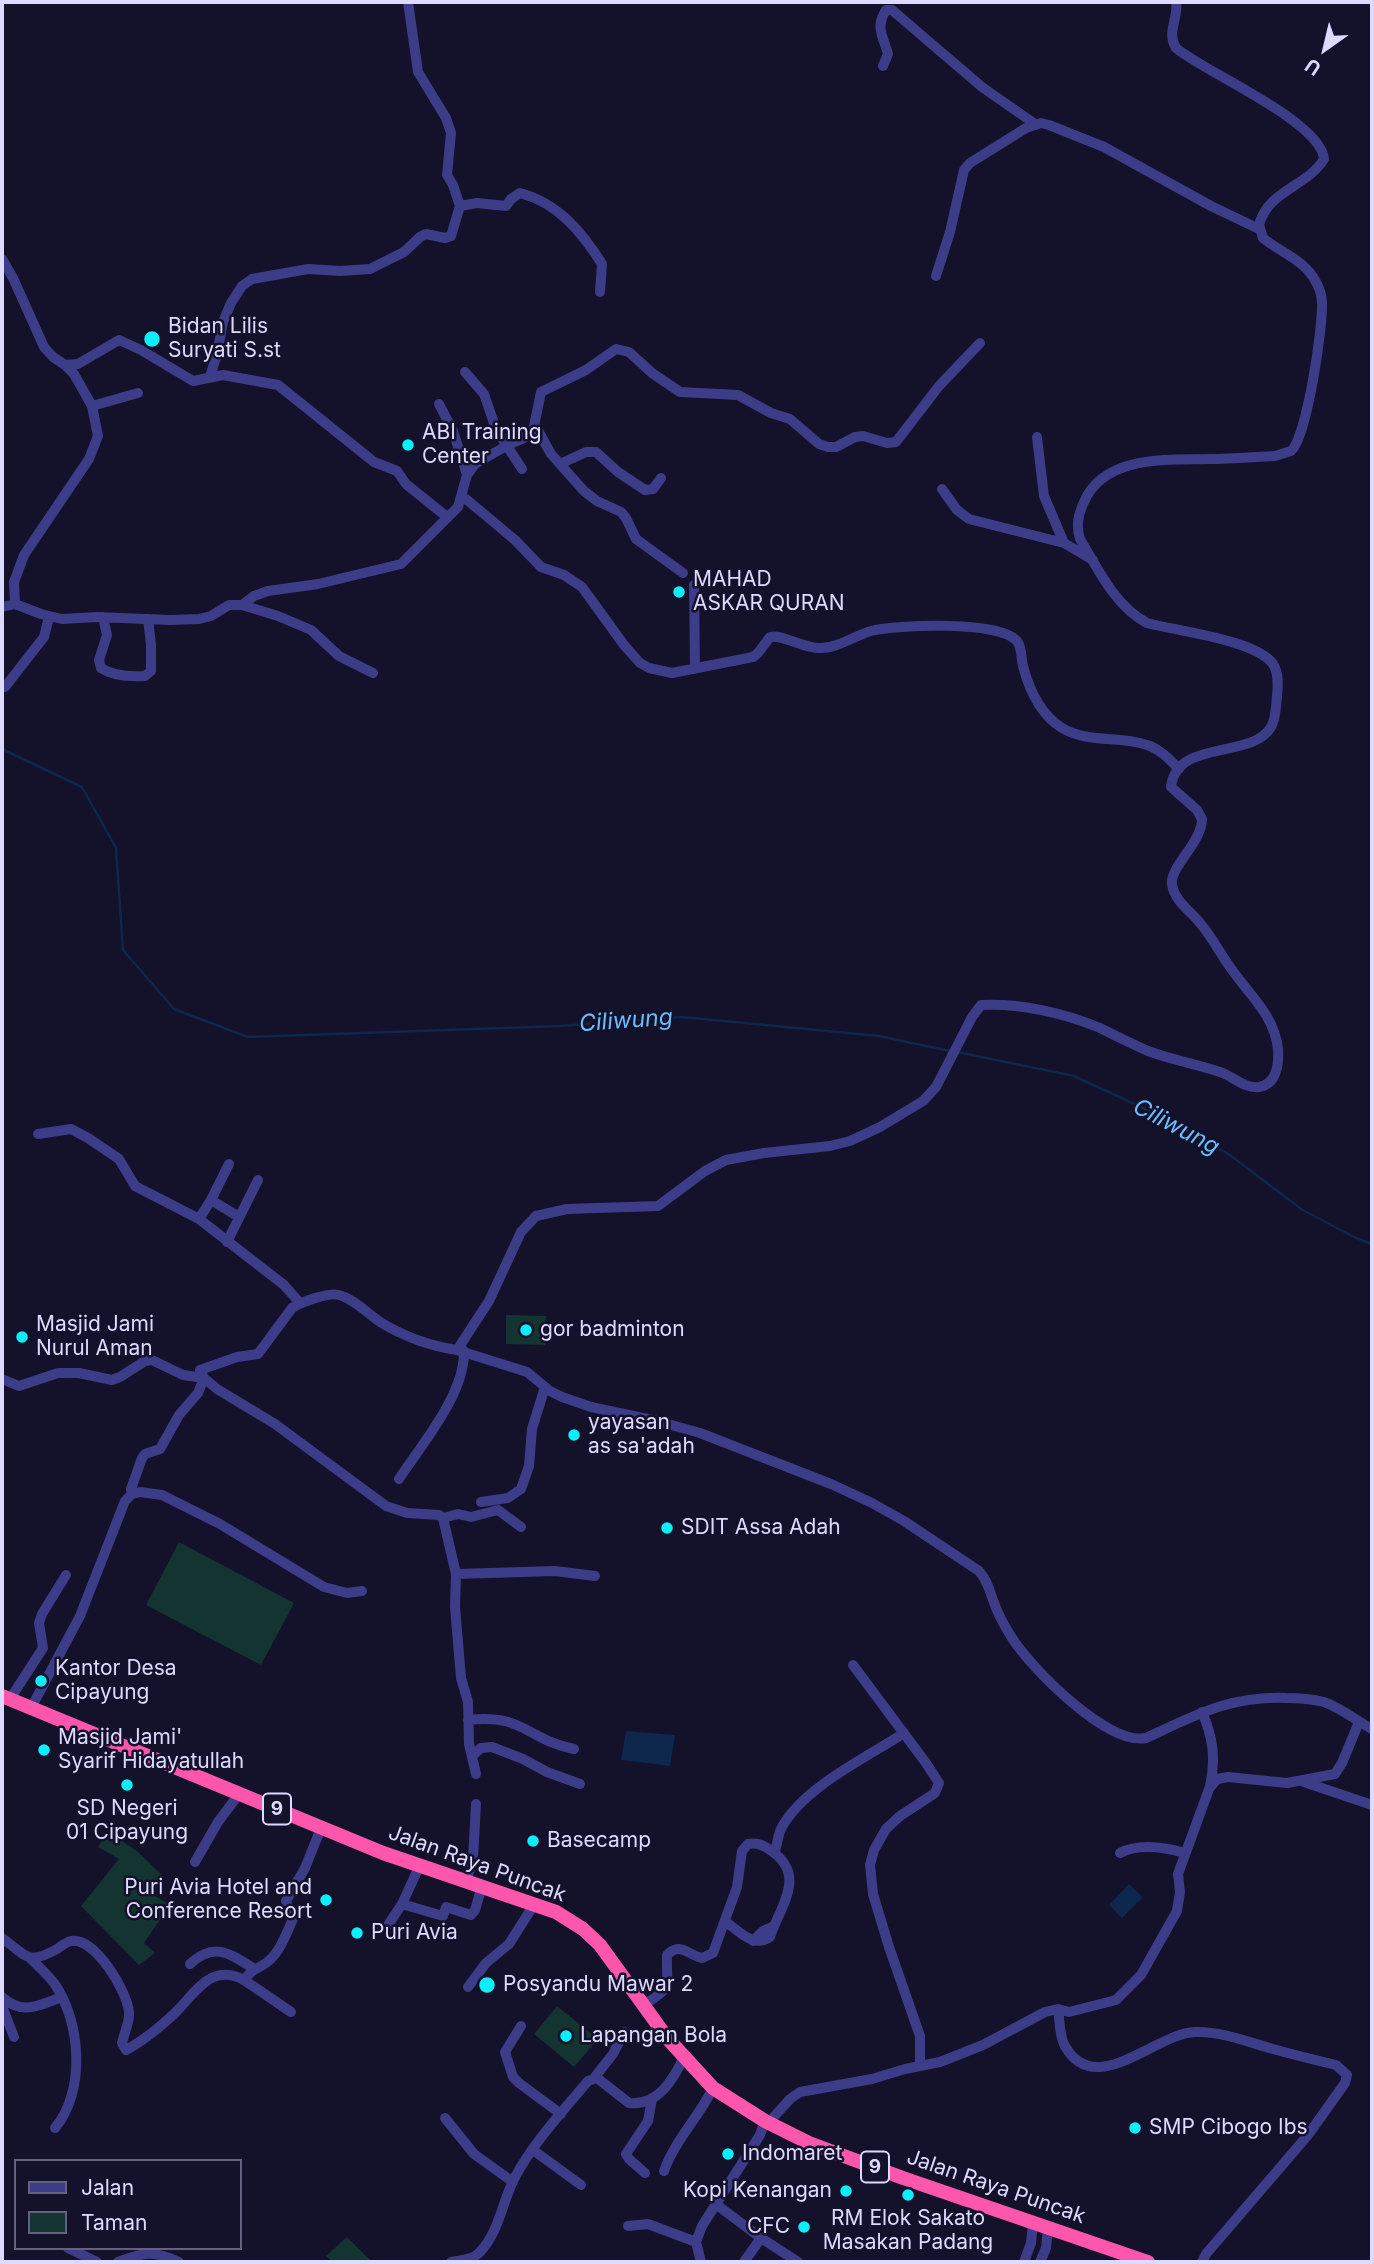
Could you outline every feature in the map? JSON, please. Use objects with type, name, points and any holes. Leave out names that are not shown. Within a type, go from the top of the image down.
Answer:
[{"type":"highway","name":"Jalan Raya Puncak","points":[[6,1698],[419,1867],[535,1903],[570,1920],[600,1945],[684,2057],[713,2088],[765,2120],[809,2143],[1148,2262]]},
{"type":"street","points":[[210,377],[223,322],[231,303],[242,286],[252,279],[301,269],[370,270],[397,257],[426,234],[446,238],[451,236],[460,206],[447,175],[451,151],[450,127],[418,72],[408,2]]},
{"type":"street","points":[[399,1479],[452,1395],[462,1372],[460,1351],[489,1301],[521,1232],[529,1221],[536,1216],[567,1209],[662,1205],[705,1171],[726,1160],[850,1141],[923,1101],[936,1087],[972,1017],[981,1005],[1029,1008],[1073,1018],[1149,1051],[1228,1075],[1245,1086],[1263,1086],[1272,1080],[1277,1068],[1278,1052],[1272,1023],[1230,968],[1206,930],[1177,897],[1172,884],[1173,875],[1194,844],[1202,819],[1197,810],[1171,787],[1172,779],[1179,769],[1197,756],[1249,743],[1269,731],[1274,720],[1277,698],[1276,669],[1265,657],[1244,646],[1167,628],[1136,617],[1118,600],[1093,560],[1080,539],[1077,522],[1090,492],[1112,473],[1135,464],[1164,460],[1275,456],[1291,451],[1297,444],[1319,341],[1321,293],[1311,272],[1302,263],[1268,242],[1259,229],[1262,215],[1268,205],[1318,168],[1324,154],[1310,136],[1282,113],[1247,89],[1176,48],[1172,38],[1176,2]]},
{"type":"street","points":[[883,66],[888,54],[879,23],[886,10],[892,10],[982,87],[1035,124]]},
{"type":"street","points":[[936,276],[950,232],[964,170],[970,163],[1041,123],[1104,147],[1210,206],[1259,229]]},
{"type":"street","points":[[460,206],[477,203],[506,206],[520,193],[532,196],[560,212],[572,223],[602,264],[600,292]]},
{"type":"street","points":[[2,259],[44,347],[74,374],[92,406],[98,430],[96,444],[83,467],[24,555],[14,582],[15,604]]},
{"type":"street","points":[[65,365],[83,362],[119,340],[190,380],[202,381],[223,375],[278,385],[374,462],[397,471],[406,484],[447,517]]},
{"type":"street","points":[[683,573],[636,539],[621,512],[592,498],[560,464],[536,427],[541,392],[586,370],[611,351],[619,349],[629,352],[652,373],[680,392],[738,395],[771,413],[790,419],[819,444],[836,447],[863,436],[893,443],[900,438],[939,386],[980,343]]},
{"type":"street","points":[[465,372],[484,394],[496,429],[523,469]]},
{"type":"street","points":[[92,406],[138,393]]},
{"type":"street","points":[[439,404],[453,431],[467,475]]},
{"type":"street","points":[[242,605],[254,596],[268,591],[328,582],[401,564],[458,507],[467,475],[480,461],[524,438],[536,427]]},
{"type":"street","points":[[1037,437],[1044,496],[1064,544]]},
{"type":"street","points":[[560,464],[586,452],[596,452],[618,472],[645,490],[653,489],[661,478]]},
{"type":"street","points":[[942,489],[957,510],[969,519],[1064,544],[1093,560]]},
{"type":"street","points":[[461,500],[466,499],[485,513],[541,567],[568,577],[582,587],[640,663],[649,668],[664,672],[752,657],[772,636],[818,649],[891,627],[963,627],[996,631],[1018,641],[1023,666],[1035,697],[1043,711],[1059,726],[1078,735],[1147,745],[1159,751],[1179,769]]},
{"type":"street","points":[[694,585],[695,668]]},
{"type":"street","points":[[2,607],[15,604],[49,617],[69,619],[199,619],[229,606],[242,605],[311,630],[339,656],[373,673]]},
{"type":"street","points":[[5,687],[44,637],[49,617]]},
{"type":"street","points":[[103,617],[107,635],[99,660],[101,668],[110,673],[137,677],[145,676],[151,671],[148,619]]},
{"type":"street","points":[[38,1134],[71,1129],[119,1159],[135,1186],[199,1219],[284,1285],[300,1303]]},
{"type":"street","points":[[199,1219],[229,1164]]},
{"type":"street","points":[[227,1242],[258,1180]]},
{"type":"street","points":[[211,1200],[239,1217]]},
{"type":"street","points":[[476,1774],[468,1702],[461,1678],[456,1625],[457,1574],[443,1518],[439,1515],[407,1513],[386,1506],[275,1424],[217,1389],[204,1378],[200,1370],[236,1357],[258,1354],[287,1313],[300,1303],[338,1294],[398,1332],[439,1348],[460,1351],[527,1372],[562,1397],[720,1440],[862,1498],[904,1521],[979,1571],[985,1577],[1011,1637],[1030,1663],[1100,1725],[1118,1734],[1136,1740],[1146,1738],[1202,1712],[1235,1701],[1264,1697],[1299,1698],[1325,1703],[1372,1729]]},
{"type":"street","points":[[2,1379],[19,1386],[58,1373],[79,1373],[112,1380],[145,1361],[152,1360],[183,1375],[204,1378]]},
{"type":"street","points":[[132,1494],[131,1489],[142,1458],[145,1454],[160,1449],[179,1415],[198,1393],[204,1378]]},
{"type":"street","points":[[481,1502],[508,1498],[521,1489],[529,1466],[532,1429],[545,1387]]},
{"type":"street","points":[[31,1708],[80,1616],[125,1501],[132,1494],[148,1492],[174,1500],[220,1524],[324,1587],[346,1593],[362,1591]]},
{"type":"street","points":[[443,1518],[458,1514],[471,1517],[498,1510],[521,1527]]},
{"type":"street","points":[[457,1574],[555,1571],[596,1576]]},
{"type":"street","points":[[6,1698],[43,1648],[39,1623],[66,1575]]},
{"type":"street","points":[[853,1665],[939,1783],[935,1793],[900,1816],[886,1829],[874,1850],[870,1865],[873,1894],[888,1947],[920,2036],[920,2066]]},
{"type":"street","points":[[701,2262],[696,2242],[702,2226],[760,2135],[765,2120],[771,2120],[800,2092],[872,2079],[940,2062],[964,2053],[1045,2012],[1069,2012],[1116,2000],[1140,1975],[1177,1911],[1180,1892],[1178,1874],[1214,1768],[1210,1732],[1202,1712]]},
{"type":"street","points":[[468,1720],[495,1718],[511,1721],[553,1744],[574,1749]]},
{"type":"street","points":[[1209,1789],[1220,1777],[1279,1783],[1337,1772],[1359,1722]]},
{"type":"street","points":[[774,1853],[781,1829],[802,1803],[843,1772],[904,1733]]},
{"type":"street","points":[[472,1756],[481,1748],[492,1747],[580,1784]]},
{"type":"street","points":[[1300,1781],[1372,1805]]},
{"type":"street","points":[[195,1862],[218,1822],[239,1794]]},
{"type":"street","points":[[468,1875],[472,1859],[476,1804]]},
{"type":"street","points":[[244,1980],[253,1968],[265,1964],[278,1951],[293,1919],[286,1901],[306,1868],[321,1828]]},
{"type":"street","points":[[643,2005],[665,1989],[668,1981],[667,1955],[670,1952],[679,1948],[697,1957],[711,1956],[718,1944],[737,1887],[744,1848],[754,1843],[774,1853],[786,1865],[789,1888],[769,1939],[753,1941],[726,1922]]},
{"type":"street","points":[[1120,1853],[1142,1847],[1185,1853]]},
{"type":"street","points":[[388,1925],[402,1905],[419,1867]]},
{"type":"street","points":[[402,1905],[443,1916],[446,1907],[471,1914],[475,1910],[482,1886]]},
{"type":"street","points":[[468,1987],[486,1963],[509,1944],[535,1903]]},
{"type":"street","points":[[2,1938],[31,1959],[53,1982],[70,2019],[76,2073],[66,2113],[55,2128]]},
{"type":"street","points":[[31,1959],[40,1959],[70,1941],[79,1942],[107,1963],[121,1985],[128,2003],[129,2017],[122,2043],[126,2050],[175,2013],[197,1988],[213,1977],[233,1974],[291,2012]]},
{"type":"street","points":[[190,1964],[206,1952],[218,1951],[232,1955],[253,1968]]},
{"type":"street","points":[[2,1997],[11,2005],[25,2009],[62,1997]]},
{"type":"street","points":[[2,2006],[14,2037]]},
{"type":"street","points":[[1058,2010],[1064,2045],[1078,2060],[1091,2067],[1106,2067],[1162,2041],[1197,2031],[1240,2039],[1336,2066],[1347,2075],[1345,2083],[1308,2135],[1202,2262]]},
{"type":"street","points":[[521,2026],[505,2052],[513,2077],[561,2114]]},
{"type":"street","points":[[451,2262],[479,2260],[497,2225],[513,2182],[533,2150],[613,2054],[624,2032]]},
{"type":"street","points":[[594,2078],[629,2103],[636,2104],[652,2099],[675,2076],[684,2057]]},
{"type":"street","points":[[664,2171],[673,2150],[704,2106],[713,2088]]},
{"type":"street","points":[[645,2173],[626,2154],[648,2121],[652,2099]]},
{"type":"street","points":[[445,2118],[474,2154],[513,2182]]},
{"type":"street","points":[[533,2150],[581,2185]]},
{"type":"street","points":[[717,2205],[798,2262]]},
{"type":"street","points":[[628,2227],[648,2224],[696,2242]]},
{"type":"street","points":[[1024,2262],[1041,2225]]},
{"type":"street","points":[[1040,2262],[1046,2248],[1041,2225]]},
{"type":"street","points":[[744,2262],[761,2238]]},
{"type":"street","points":[[72,2250],[97,2262]]},
{"type":"street","points":[[118,2262],[149,2253],[179,2262]]},
{"type":"green space","name":"gor badminton","points":[[506,1315],[546,1316],[545,1345],[506,1344]]},
{"type":"green space","points":[[179,1542],[294,1603],[261,1665],[146,1605]]},
{"type":"green space","points":[[108,1831],[138,1852],[162,1875],[152,1894],[170,1905],[144,1943],[155,1953],[139,1965],[81,1906],[119,1859],[98,1847]]},
{"type":"green space","name":"Lapangan Bola","points":[[557,2006],[598,2039],[574,2067],[534,2034]]},
{"type":"green space","points":[[347,2237],[372,2262],[332,2262],[326,2256]]},
{"type":"water","points":[[626,1731],[675,1735],[670,1766],[621,1760]]},
{"type":"water","points":[[1129,1884],[1143,1897],[1122,1918],[1109,1905]]},
{"type":"waterway","name":"Ciliwung","points":[[2,749],[82,787],[116,848],[123,950],[174,1009],[248,1037],[560,1026],[682,1017],[879,1036],[950,1051]]},
{"type":"waterway","name":"Ciliwung","points":[[957,1052],[1074,1076],[1171,1121],[1230,1155],[1301,1209],[1372,1244]]},
{"type":"place","name":"Bidan Lilis Suryati S.st","points":[[152,339]]},
{"type":"place","name":"ABI Training Center","points":[[408,445]]},
{"type":"place","name":"MAHAD ASKAR QURAN","points":[[679,592]]},
{"type":"place","name":"gor badminton","points":[[526,1330]]},
{"type":"place","name":"Masjid Jami Nurul Aman","points":[[22,1337]]},
{"type":"place","name":"yayasan as sa'adah","points":[[574,1435]]},
{"type":"place","name":"SDIT Assa Adah","points":[[667,1528]]},
{"type":"place","name":"Kantor Desa Cipayung","points":[[41,1681]]},
{"type":"place","name":"Masjid Jami' Syarif Hidayatullah","points":[[44,1750]]},
{"type":"place","name":"SD Negeri 01 Cipayung","points":[[127,1785]]},
{"type":"place","name":"Basecamp","points":[[533,1841]]},
{"type":"place","name":"Puri Avia Hotel and Conference Resort","points":[[326,1900]]},
{"type":"place","name":"Puri Avia","points":[[357,1933]]},
{"type":"place","name":"Posyandu Mawar 2","points":[[487,1985]]},
{"type":"place","name":"Lapangan Bola","points":[[566,2036]]},
{"type":"place","name":"SMP Cibogo Ibs","points":[[1135,2128]]},
{"type":"place","name":"Indomaret","points":[[728,2154]]},
{"type":"place","name":"Kopi Kenangan","points":[[846,2191]]},
{"type":"place","name":"RM Elok Sakato Masakan Padang","points":[[908,2195]]},
{"type":"place","name":"CFC","points":[[804,2227]]}]
